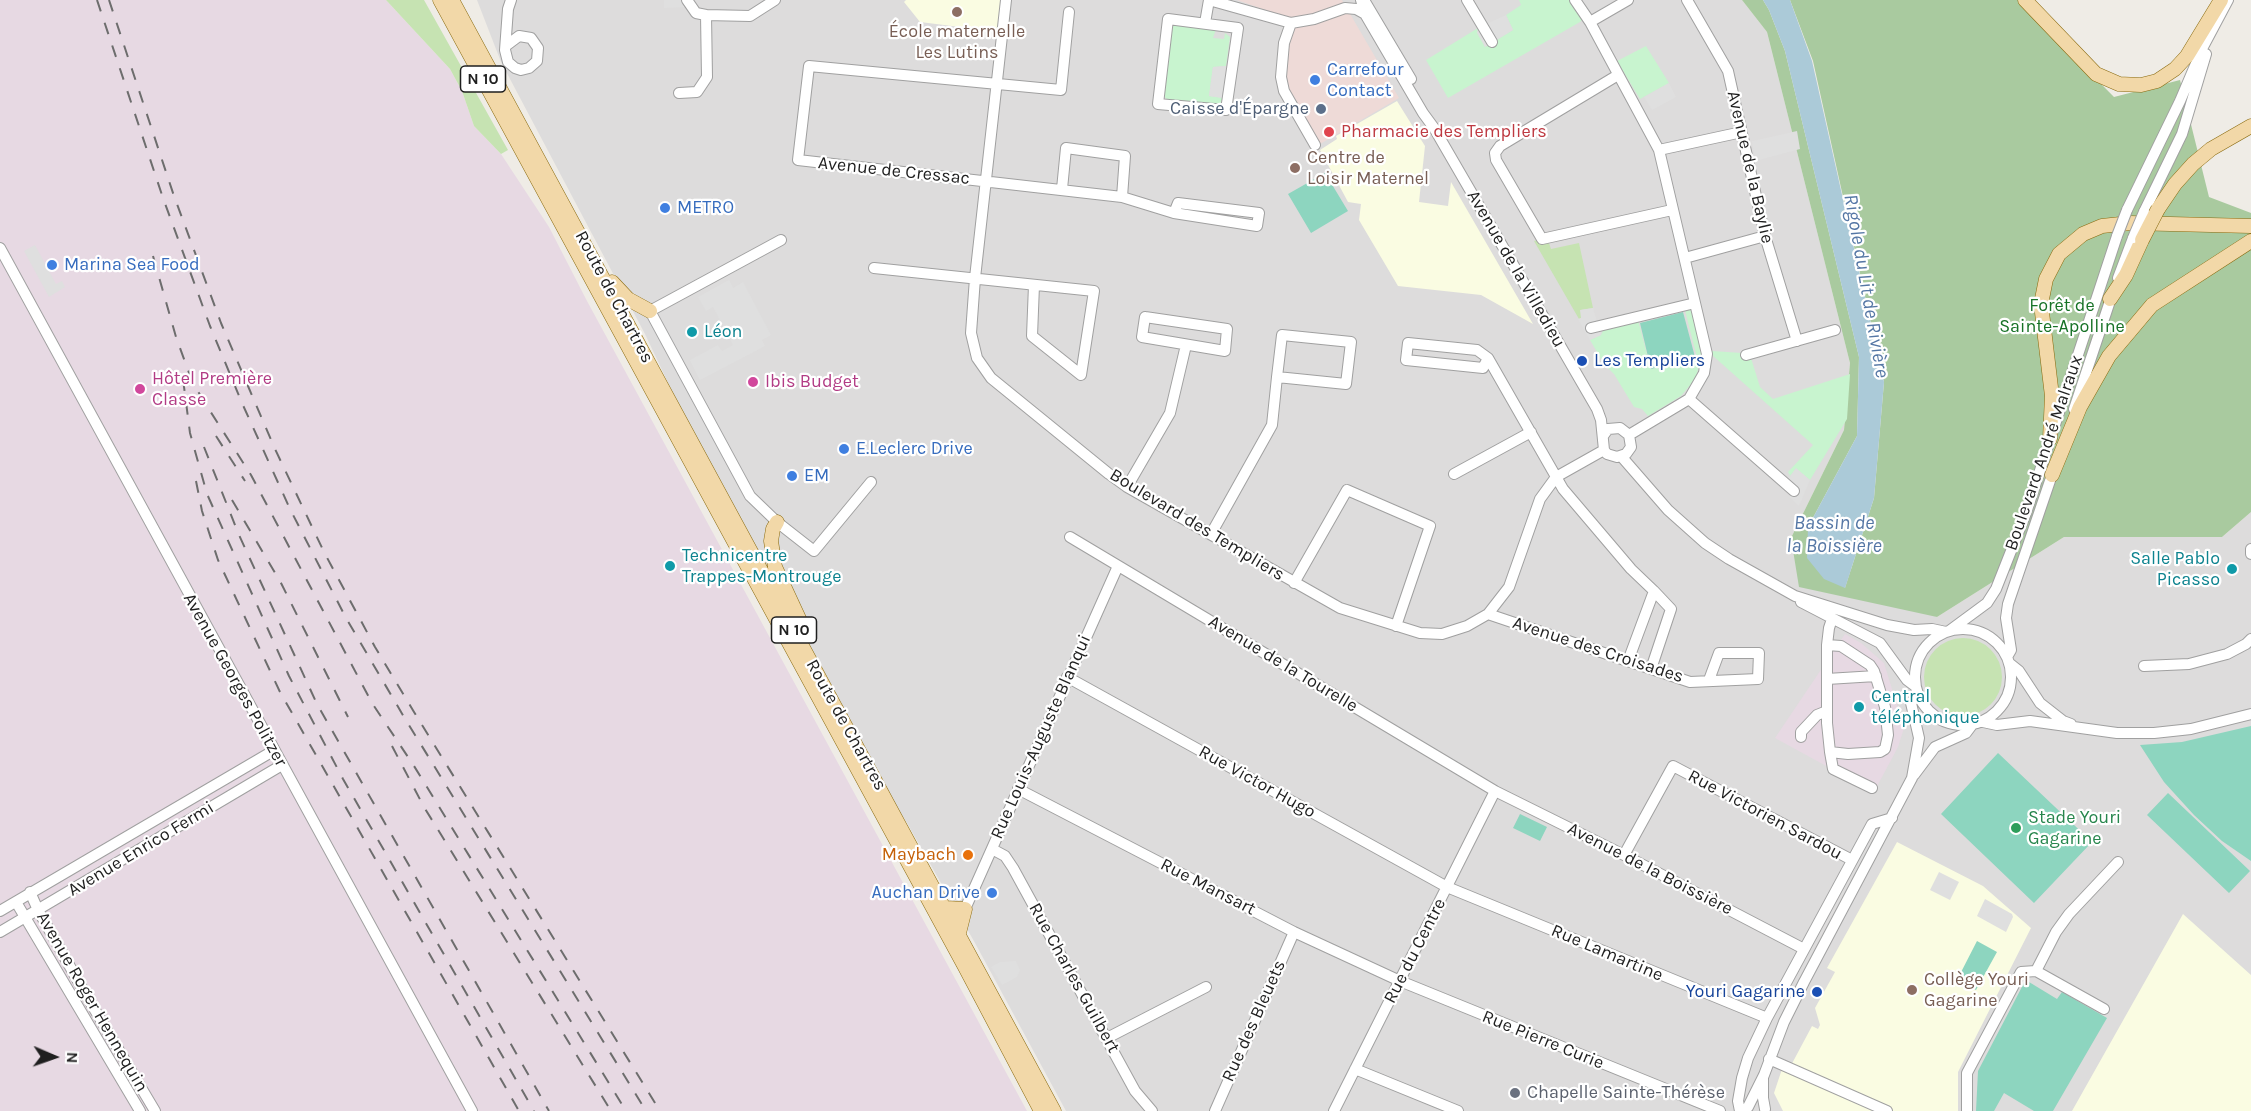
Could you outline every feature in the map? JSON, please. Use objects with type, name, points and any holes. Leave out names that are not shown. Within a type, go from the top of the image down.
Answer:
[{"type":"main road","name":"N 10","points":[[440,0],[529,153]]},
{"type":"main road","name":"N 10","points":[[452,0],[529,153]]},
{"type":"main road","points":[[2025,0],[2096,74],[2119,84],[2141,85],[2169,75],[2187,56],[2212,24],[2221,0]]},
{"type":"main road","points":[[2110,299],[2126,275],[2138,239],[2151,211],[2193,164],[2211,148],[2251,126]]},
{"type":"main road","name":"Route de Chartres","points":[[529,153],[561,198],[1054,1111]]},
{"type":"main road","name":"Route de Chartres","points":[[529,153],[1041,1111]]},
{"type":"main road","points":[[561,198],[585,231],[620,292],[650,311]]},
{"type":"main road","points":[[2050,439],[2052,396],[2041,304],[2046,279],[2059,254],[2083,234],[2102,226],[2130,223],[2251,226]]},
{"type":"main road","points":[[2052,475],[2080,408],[2109,356],[2152,305],[2251,241]]},
{"type":"main road","points":[[777,522],[773,529],[771,542],[775,567],[824,670],[822,682]]},
{"type":"main road","points":[[946,908],[964,909],[959,933]]},
{"type":"street","points":[[507,45],[508,9],[511,0]]},
{"type":"street","points":[[687,0],[696,13],[750,16],[775,0]]},
{"type":"street","name":"Boulevard des Templiers","points":[[1006,0],[975,278],[971,333],[977,358],[991,378],[1127,487],[1340,608],[1419,633],[1442,634],[1467,626],[1488,614],[1509,587],[1540,499],[1556,477],[1604,450]]},
{"type":"street","points":[[1205,23],[1209,0],[1230,3],[1291,23],[1314,19],[1346,2],[1365,14]]},
{"type":"street","name":"Avenue de la Villedieu","points":[[1363,0],[1365,14],[1598,409],[1617,427]]},
{"type":"street","name":"Avenue de la Villedieu","points":[[1363,0],[1403,65],[1434,128]]},
{"type":"street","points":[[1467,0],[1492,42]]},
{"type":"street","points":[[1575,0],[1590,22],[1659,150],[1707,354],[1704,373],[1689,399],[1629,435]]},
{"type":"street","points":[[1590,22],[1628,0]]},
{"type":"street","name":"Avenue de la Baylie","points":[[1687,0],[1728,71],[1765,236],[1797,340]]},
{"type":"street","name":"Boulevard André Malraux","points":[[1947,631],[1981,608],[1992,596],[2026,513],[2127,210],[2180,101],[2212,24],[2228,0]]},
{"type":"street","points":[[998,84],[1061,90],[1069,12]]},
{"type":"street","points":[[679,93],[697,92],[707,77],[706,15]]},
{"type":"street","points":[[1168,19],[1205,23],[1238,28],[1226,110],[1158,104],[1168,19]]},
{"type":"street","points":[[1291,23],[1284,43],[1281,76],[1284,91],[1315,145]]},
{"type":"street","name":"Boulevard André Malraux","points":[[2151,211],[2182,134],[2212,24]]},
{"type":"street","name":"Avenue de Cressac","points":[[986,181],[798,160],[809,66],[998,84]]},
{"type":"street","points":[[1618,75],[1500,146],[1495,153],[1496,160],[1542,239],[1672,210]]},
{"type":"street","points":[[1659,150],[1742,132]]},
{"type":"street","points":[[1062,189],[1066,148],[1125,156],[1122,197]]},
{"type":"street","points":[[986,181],[1122,197],[1174,213],[1257,226],[1259,213],[1179,203],[1174,213]]},
{"type":"street","points":[[1685,258],[1765,236]]},
{"type":"street","points":[[781,240],[650,311],[750,496],[777,522],[814,551],[871,482]]},
{"type":"street","name":"Avenue Georges Politzer","points":[[0,248],[273,751],[472,1111]]},
{"type":"street","points":[[874,268],[1094,291],[1081,375],[1032,336],[1034,285]]},
{"type":"street","name":"Boulevard André Malraux","points":[[2008,660],[2011,650],[2006,618],[2008,604],[2110,299]]},
{"type":"street","points":[[1591,328],[1695,303]]},
{"type":"street","points":[[1145,316],[1227,328],[1225,351],[1186,345],[1142,337],[1145,316]]},
{"type":"street","points":[[1746,355],[1835,330]]},
{"type":"street","points":[[1211,534],[1272,425],[1277,377],[1282,335],[1351,342],[1346,384],[1277,377]]},
{"type":"street","points":[[1488,358],[1482,368],[1406,360],[1408,344],[1477,350],[1488,358],[1563,489],[1624,560],[1671,609],[1651,669]]},
{"type":"street","points":[[1127,487],[1170,413],[1186,345]]},
{"type":"street","points":[[1689,399],[1794,491]]},
{"type":"street","name":"Avenue de la Villedieu","points":[[1598,409],[1603,436]]},
{"type":"street","points":[[1617,427],[1624,429],[1629,435],[1631,443],[1625,453],[1611,456],[1604,450],[1603,436],[1608,429],[1617,427]]},
{"type":"street","points":[[1454,474],[1531,432]]},
{"type":"street","points":[[1625,453],[1639,478],[1681,524],[1705,543],[1795,596],[1887,625],[1914,630],[1966,629],[1983,633],[1997,643],[2040,703],[2063,721],[2085,730]]},
{"type":"street","points":[[1294,583],[1347,490],[1430,526],[1396,626]]},
{"type":"street","name":"Avenue de la Tourelle","points":[[1070,537],[1495,791]]},
{"type":"street","points":[[2251,549],[2251,554]]},
{"type":"street","name":"Rue Louis-Auguste Blanqui","points":[[964,909],[1118,566]]},
{"type":"street","points":[[1628,661],[1654,591]]},
{"type":"street","points":[[1795,596],[1799,602],[1880,643],[1917,690]]},
{"type":"street","name":"Avenue des Croisades","points":[[1488,614],[1690,682],[1758,679],[1759,653],[1719,653],[1709,680]]},
{"type":"street","points":[[1832,619],[1827,645],[1827,711],[1833,769],[1872,788]]},
{"type":"street","points":[[1947,631],[1932,640],[1921,653],[1915,669],[1917,690],[1924,706],[1939,719],[1958,725],[1977,723],[1997,725],[2030,721],[2085,730],[2154,733],[2191,729],[2251,714]]},
{"type":"street","points":[[2144,666],[2189,664],[2227,654],[2251,639]]},
{"type":"street","points":[[1827,645],[1841,646],[1870,665],[1876,676],[1885,707],[1888,735],[1885,749],[1880,752],[1848,754],[1830,752]]},
{"type":"street","points":[[1743,1110],[1764,1075],[1804,982],[1912,778],[1935,747],[1966,733],[1977,723],[1997,712],[2007,697],[2011,681],[2008,660]]},
{"type":"street","points":[[1827,679],[1876,676]]},
{"type":"street","name":"Rue Victor Hugo","points":[[1067,677],[1447,887]]},
{"type":"street","points":[[1912,778],[1919,738],[1911,703],[1917,690]]},
{"type":"street","points":[[1801,737],[1801,732],[1817,715],[1827,711]]},
{"type":"street","name":"Avenue Enrico Fermi","points":[[0,911],[273,751]]},
{"type":"street","name":"Avenue Enrico Fermi","points":[[0,932],[282,765]]},
{"type":"street","name":"Rue Victorien Sardou","points":[[1624,855],[1673,766],[1852,861]]},
{"type":"street","name":"Rue Mansart","points":[[1018,789],[1293,932],[1400,981]]},
{"type":"street","name":"Avenue de la Boissière","points":[[1495,791],[1804,949]]},
{"type":"street","name":"Rue du Centre","points":[[1334,1111],[1495,791]]},
{"type":"street","points":[[1743,1110],[1738,1101],[1742,1078],[1748,1058],[1767,1018],[1872,824],[1892,818]]},
{"type":"street","name":"Rue Charles Guilbert","points":[[992,849],[1005,856],[1013,868],[1135,1091],[1152,1111]]},
{"type":"street","points":[[2036,971],[2056,932],[2069,914],[2118,862]]},
{"type":"street","name":"Rue Lamartine","points":[[1447,887],[1767,1018]]},
{"type":"street","name":"Avenue Roger Hennequin","points":[[30,892],[38,910],[155,1111]]},
{"type":"street","name":"Avenue Roger Hennequin","points":[[16,902],[141,1111]]},
{"type":"street","name":"Rue des Bleuets","points":[[1215,1111],[1293,932]]},
{"type":"street","points":[[1966,1111],[1967,1073],[2018,975],[2027,970],[2036,971],[2104,1009]]},
{"type":"street","name":"Rue Pierre Curie","points":[[1400,981],[1720,1111]]},
{"type":"street","points":[[1107,1038],[1206,987]]},
{"type":"street","points":[[1769,1059],[1887,1111]]},
{"type":"street","points":[[1355,1069],[1458,1111]]},
{"type":"street","points":[[1764,1075],[1763,1098],[1767,1110]]},
{"type":"street","points":[[1743,1110],[1754,1106],[1767,1110]]},
{"type":"shaded area","points":[[0,0],[386,0],[450,69],[462,91],[474,126],[501,154],[549,227],[1027,1111],[0,1111]]},
{"type":"shaded area","points":[[477,0],[1742,0],[1767,32],[1850,363],[1844,430],[1791,538],[1937,617],[2064,537],[2222,537],[2251,512],[2251,1111],[1066,1111],[907,823],[789,639],[645,334],[501,62]]},
{"type":"shaded area","points":[[664,0],[684,0],[687,7],[664,8]]},
{"type":"shaded area","name":"École maternelle Les Lutins","points":[[906,0],[1004,0],[1000,32],[920,22],[904,2]]},
{"type":"shaded area","points":[[1237,0],[1342,0],[1399,98],[1315,147],[1280,78],[1288,18]]},
{"type":"shaded area","points":[[1506,15],[1513,30],[1485,47],[1477,33],[1478,28]]},
{"type":"shaded area","points":[[1226,66],[1223,98],[1209,96],[1213,67]]},
{"type":"shaded area","points":[[1669,83],[1676,97],[1652,110],[1644,97]]},
{"type":"shaded area","points":[[1397,101],[1425,146],[1419,202],[1448,206],[1451,182],[1533,324],[1481,295],[1398,286],[1359,220],[1361,204],[1348,202],[1320,150],[1337,139],[1336,136]]},
{"type":"shaded area","points":[[1797,131],[1800,149],[1755,161],[1752,141]]},
{"type":"shaded area","points":[[35,245],[56,284],[62,281],[65,287],[49,297],[24,251]]},
{"type":"shaded area","points":[[729,280],[733,288],[743,282],[771,335],[762,340],[765,346],[700,380],[690,360],[718,345],[722,351],[733,345],[713,307],[706,311],[698,297]]},
{"type":"shaded area","points":[[1593,308],[1601,335],[1590,340],[1578,319],[1581,318],[1580,310]]},
{"type":"shaded area","points":[[1796,468],[1810,480],[1799,506],[1789,497],[1794,491],[1785,483]]},
{"type":"shaded area","points":[[1845,634],[1861,643],[1884,663],[1904,728],[1898,747],[1874,792],[1775,738]]},
{"type":"shaded area","name":"Collège Youri Gagarine","points":[[1897,842],[1983,886],[2031,928],[1958,1072],[1958,1111],[1783,1111],[1774,1093],[1782,1069],[1788,1071],[1812,1026],[1818,1029],[1820,1025],[1815,1008],[1835,972],[1827,968]]},
{"type":"shaded area","points":[[1939,872],[1959,882],[1950,900],[1930,890]]},
{"type":"shaded area","points":[[1985,899],[2012,914],[2013,917],[2006,932],[1977,916]]},
{"type":"shaded area","points":[[2183,914],[2251,975],[2251,1111],[2072,1111]]},
{"type":"shaded area","points":[[1016,961],[1020,970],[1017,977],[1002,985],[991,967],[1000,962]]},
{"type":"green space","points":[[386,0],[424,0],[508,150],[501,154],[474,126],[462,91],[450,69]]},
{"type":"green space","points":[[1519,0],[1572,0],[1583,19],[1448,98],[1426,60],[1478,28],[1485,47],[1513,30],[1506,15],[1521,5]]},
{"type":"green space","name":"Forêt de Sainte-Apolline","points":[[1742,0],[1763,0],[1785,51],[1859,357],[1857,436],[1808,527],[1845,588],[1874,498],[1884,382],[1813,61],[1790,0],[2018,0],[2114,97],[2180,80],[2209,197],[2251,213],[2251,512],[2222,537],[2064,537],[1937,617],[1799,587],[1791,538],[1844,430],[1850,363],[1767,32]]},
{"type":"green space","points":[[1173,23],[1216,29],[1213,38],[1224,39],[1225,33],[1230,37],[1226,66],[1213,67],[1209,96],[1223,98],[1220,104],[1186,102],[1167,99],[1163,96],[1167,46]]},
{"type":"green space","points":[[1646,46],[1669,83],[1640,99],[1617,61]]},
{"type":"green space","points":[[1325,173],[1348,211],[1311,233],[1288,194]]},
{"type":"green space","points":[[1548,240],[1551,249],[1579,243],[1593,308],[1581,310],[1579,319],[1534,241]]},
{"type":"green space","points":[[1689,309],[1694,314],[1702,345],[1696,378],[1681,396],[1648,416],[1642,409],[1634,407],[1590,340],[1601,335],[1604,328],[1638,320],[1651,369],[1697,358],[1685,310]]},
{"type":"green space","points":[[1683,312],[1695,357],[1651,369],[1640,323]]},
{"type":"green space","points":[[1712,351],[1742,353],[1751,358],[1760,387],[1773,399],[1850,374],[1847,419],[1810,480],[1796,469],[1790,476],[1788,472],[1813,445],[1712,355]]},
{"type":"green space","points":[[1963,638],[1978,641],[1995,655],[2002,677],[1999,692],[1985,709],[1963,716],[1948,713],[1931,699],[1924,677],[1927,662],[1941,645]]},
{"type":"green space","points":[[2251,726],[2251,861],[2222,841],[2194,815],[2164,782],[2140,745],[2182,742]]},
{"type":"green space","name":"Stade Youri Gagarine","points":[[1998,753],[2092,842],[2034,903],[1941,814]]},
{"type":"green space","points":[[2168,793],[2250,871],[2229,893],[2147,815]]},
{"type":"green space","points":[[1520,814],[1547,827],[1540,841],[1513,828]]},
{"type":"green space","points":[[1977,941],[1997,952],[1976,990],[1957,980]]},
{"type":"green space","points":[[2029,982],[2057,999],[2062,992],[2107,1018],[2053,1111],[2034,1111],[2004,1093],[1994,1111],[1976,1111],[1978,1071],[2024,983]]},
{"type":"water","name":"Bassin de la Boissière","points":[[1763,0],[1790,0],[1812,61],[1884,382],[1874,498],[1845,588],[1824,579],[1807,558],[1808,527],[1857,436],[1859,357],[1785,51]]},
{"type":"railway","points":[[97,0],[163,198],[210,326],[290,509],[346,618],[404,717],[646,1111]]},
{"type":"railway","points":[[109,0],[174,196],[221,323],[275,449],[324,552],[375,647],[414,712],[660,1111]]},
{"type":"railway","points":[[153,256],[176,337],[192,381],[251,475],[372,703],[414,766],[626,1111]]},
{"type":"railway","points":[[183,379],[190,433],[207,494],[289,676],[343,779],[534,1111]]},
{"type":"railway","points":[[216,436],[245,481]]},
{"type":"railway","points":[[204,447],[239,535],[317,704],[549,1111]]},
{"type":"railway","points":[[196,481],[202,511],[218,560],[280,692],[519,1111]]},
{"type":"railway","points":[[232,500],[281,583],[348,717]]},
{"type":"railway","points":[[392,746],[424,807],[611,1111]]},
{"type":"place","name":"École maternelle Les Lutins","points":[[957,12]]},
{"type":"place","name":"Carrefour Contact","points":[[1315,80]]},
{"type":"place","name":"Caisse d'Épargne","points":[[1321,109]]},
{"type":"place","name":"Pharmacie des Templiers","points":[[1329,132]]},
{"type":"place","name":"Centre de Loisir Maternel","points":[[1295,168]]},
{"type":"place","name":"METRO","points":[[665,208]]},
{"type":"place","name":"Marina Sea Food","points":[[52,265]]},
{"type":"place","name":"Léon","points":[[692,332]]},
{"type":"place","name":"Les Templiers","points":[[1582,361]]},
{"type":"place","name":"Ibis Budget","points":[[753,382]]},
{"type":"place","name":"Hôtel Première Classe","points":[[140,389]]},
{"type":"place","name":"E.Leclerc Drive","points":[[844,449]]},
{"type":"place","name":"EM","points":[[792,476]]},
{"type":"place","name":"Technicentre Trappes-Montrouge","points":[[670,566]]},
{"type":"place","name":"Salle Pablo Picasso","points":[[2232,569]]},
{"type":"place","name":"Central téléphonique","points":[[1859,707]]},
{"type":"place","name":"Stade Youri Gagarine","points":[[2016,828]]},
{"type":"place","name":"Maybach","points":[[968,855]]},
{"type":"place","name":"Auchan Drive","points":[[992,893]]},
{"type":"place","name":"Collège Youri Gagarine","points":[[1912,990]]},
{"type":"place","name":"Youri Gagarine","points":[[1817,992]]},
{"type":"place","name":"Chapelle Sainte-Thérèse","points":[[1515,1093]]},
{"type":"water label","name":"Rigole du Lit de Rivière","points":[[1866,286]]}]
